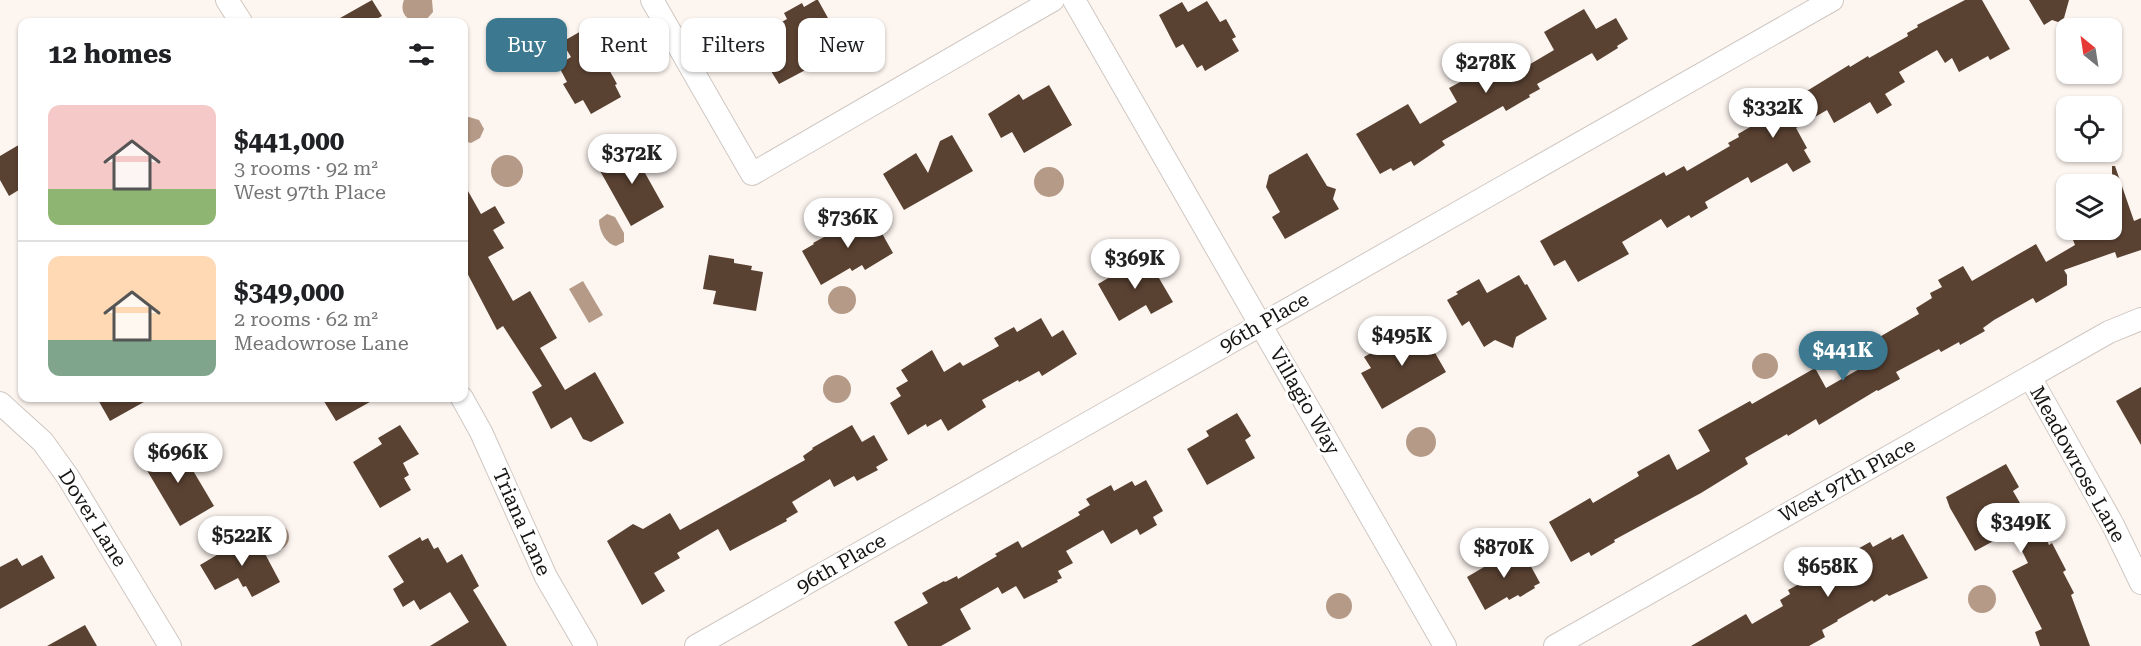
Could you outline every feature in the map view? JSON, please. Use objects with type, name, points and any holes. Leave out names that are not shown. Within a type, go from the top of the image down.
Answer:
[{"type":"street","points":[[227,0],[238,18]]},
{"type":"street","points":[[652,0],[752,174],[1053,0]]},
{"type":"street","name":"Villagio Way","points":[[1074,0],[1445,646]]},
{"type":"street","name":"96th Place","points":[[696,646],[1832,0]]},
{"type":"street","name":"West 97th Place","points":[[1555,646],[2109,332],[2141,319]]},
{"type":"street","name":"Meadowrose Lane","points":[[2030,377],[2113,525],[2141,583]]},
{"type":"street","name":"Triana Lane","points":[[464,402],[481,432],[546,576],[585,646]]},
{"type":"street","name":"Dover Lane","points":[[0,403],[30,429],[68,477],[170,646]]},
{"type":"shaded area","points":[[404,0],[432,0],[433,12],[428,18],[407,18],[402,7]]},
{"type":"shaded area","points":[[468,117],[479,120],[484,129],[480,138],[471,143],[468,142]]},
{"type":"shaded area","points":[[507,155],[518,160],[523,171],[518,182],[507,187],[496,182],[491,171],[496,160]]},
{"type":"shaded area","points":[[1049,167],[1060,171],[1064,182],[1060,193],[1049,197],[1038,193],[1034,182],[1038,171]]},
{"type":"shaded area","points":[[607,214],[615,217],[624,233],[624,242],[616,246],[606,240],[600,228],[599,220]]},
{"type":"shaded area","points":[[583,281],[603,315],[589,323],[569,289]]},
{"type":"shaded area","points":[[842,286],[852,290],[856,300],[852,310],[842,314],[832,310],[828,300],[832,290]]},
{"type":"shaded area","points":[[1765,353],[1774,357],[1778,366],[1774,375],[1765,379],[1756,375],[1752,366],[1756,357]]},
{"type":"shaded area","points":[[837,375],[847,379],[851,389],[847,399],[837,403],[827,399],[823,389],[827,379]]},
{"type":"shaded area","points":[[1421,427],[1427,428],[1435,436],[1435,448],[1427,456],[1421,457],[1415,456],[1407,448],[1406,442],[1407,436],[1415,428]]},
{"type":"shaded area","points":[[276,524],[285,528],[289,537],[285,546],[276,550],[267,546],[263,537],[267,528]]},
{"type":"shaded area","points":[[1982,585],[1992,589],[1996,599],[1992,609],[1982,613],[1972,609],[1968,599],[1972,589]]},
{"type":"shaded area","points":[[1339,593],[1348,597],[1352,606],[1348,615],[1339,619],[1330,615],[1326,606],[1330,597]]},
{"type":"building","points":[[372,0],[382,16],[378,18],[340,18]]},
{"type":"building","points":[[818,0],[828,18],[798,18],[798,72],[802,72],[779,84],[772,72],[786,72],[787,19],[784,13],[802,3],[804,7]]},
{"type":"building","points":[[1965,0],[1982,0],[2010,49],[1990,60],[1988,56],[1959,72],[1952,58],[1945,63],[1937,50],[1899,72],[1905,82],[1885,94],[1892,105],[1877,114],[1870,102],[1834,123],[1827,110],[1796,128],[1807,148],[1804,150],[1811,162],[1793,172],[1787,163],[1751,183],[1748,177],[1705,202],[1708,208],[1691,218],[1689,215],[1667,228],[1661,219],[1622,242],[1629,254],[1578,282],[1565,260],[1554,266],[1540,241],[1664,172],[1666,176],[1684,166],[1687,171],[1730,146],[1728,143],[1739,137],[1738,134],[1764,119],[1761,114],[1787,99],[1789,102],[1849,65],[1850,67],[1868,56],[1869,58],[1908,36],[1907,33],[1918,27],[1917,25]]},
{"type":"building","points":[[2029,0],[2069,0],[2064,18],[2056,18],[2056,21],[2052,20],[2044,25]]},
{"type":"building","points":[[1207,1],[1220,22],[1226,19],[1236,37],[1232,39],[1239,51],[1205,71],[1202,65],[1197,68],[1183,44],[1176,48],[1159,15],[1182,2],[1188,12]]},
{"type":"building","points":[[1584,9],[1596,29],[1616,18],[1628,39],[1597,61],[1592,53],[1537,84],[1540,89],[1529,95],[1530,97],[1506,111],[1503,106],[1442,141],[1445,145],[1414,166],[1411,161],[1393,171],[1391,168],[1380,174],[1356,134],[1408,104],[1420,124],[1457,102],[1449,88],[1462,81],[1458,74],[1478,62],[1481,68],[1505,54],[1515,73],[1554,50],[1544,32]]},
{"type":"building","points":[[579,32],[579,72],[610,72],[621,97],[591,114],[583,100],[575,104],[563,84],[567,82],[562,72],[567,72],[567,59],[571,57],[567,50],[567,39]]},
{"type":"building","points":[[1049,85],[1072,125],[1024,153],[1012,132],[1001,138],[988,114],[1019,94],[1023,100]]},
{"type":"building","points":[[952,135],[973,171],[904,210],[883,174],[916,153],[928,173],[940,141]]},
{"type":"building","points":[[18,145],[18,190],[9,196],[0,180],[0,156]]},
{"type":"building","points":[[640,145],[653,169],[645,173],[664,207],[631,226],[599,169]]},
{"type":"building","points":[[1307,153],[1327,186],[1336,189],[1333,199],[1339,209],[1285,239],[1272,217],[1280,212],[1266,187],[1269,175]]},
{"type":"building","points":[[2112,166],[2115,166],[2118,174],[2112,174]]},
{"type":"building","points":[[2122,186],[2134,221],[2141,218],[2141,250],[2117,258],[2115,252],[2064,270],[2067,275],[2067,285],[2036,303],[2033,298],[1994,320],[1983,328],[1985,331],[1960,345],[1959,342],[1941,352],[1939,349],[1896,372],[1900,379],[1819,425],[1816,419],[1788,436],[1787,434],[1745,458],[1748,464],[1701,493],[1614,540],[1615,542],[1591,556],[1589,552],[1571,562],[1549,522],[1590,498],[1593,503],[1639,476],[1637,472],[1669,454],[1677,470],[1710,451],[1698,430],[1750,401],[1752,404],[1815,368],[1826,388],[1861,368],[1852,353],[1919,314],[1916,308],[1932,298],[1930,293],[1942,287],[1938,280],[1963,266],[1972,281],[2036,244],[2046,262],[2075,245],[2073,240],[2122,240]]},
{"type":"building","points":[[468,191],[481,214],[495,206],[505,223],[493,230],[504,248],[488,257],[513,301],[530,291],[557,338],[540,348],[565,390],[595,372],[624,423],[591,442],[583,439],[571,417],[551,429],[532,392],[542,386],[503,326],[497,330],[468,275]]},
{"type":"building","points":[[870,212],[893,253],[865,270],[862,265],[852,271],[850,268],[821,285],[802,251]]},
{"type":"building","points":[[709,255],[734,259],[734,263],[752,266],[751,270],[763,272],[756,311],[713,304],[716,291],[703,289]]},
{"type":"building","points":[[1146,256],[1173,302],[1151,314],[1146,305],[1119,321],[1098,284]]},
{"type":"building","points":[[1519,275],[1525,285],[1527,284],[1547,319],[1516,337],[1513,348],[1495,340],[1484,347],[1469,321],[1462,326],[1447,300],[1479,279],[1487,293]]},
{"type":"building","points":[[1041,318],[1052,337],[1063,330],[1077,354],[1042,376],[1039,371],[982,400],[986,407],[948,431],[941,419],[927,427],[926,424],[908,435],[890,403],[901,396],[896,388],[908,381],[901,370],[932,350],[944,372],[960,362],[963,366],[999,346],[994,338],[1014,327],[1017,332]]},
{"type":"building","points":[[1411,327],[1416,336],[1423,332],[1446,372],[1382,409],[1361,373],[1371,368],[1364,357]]},
{"type":"building","points":[[2141,387],[2141,445],[2116,401]]},
{"type":"building","points":[[99,402],[144,402],[110,421]]},
{"type":"building","points":[[324,402],[370,402],[336,421]]},
{"type":"building","points":[[1237,413],[1251,436],[1245,440],[1255,458],[1207,485],[1187,449],[1209,436],[1206,431]]},
{"type":"building","points":[[400,425],[419,454],[403,463],[409,475],[404,478],[411,490],[380,508],[353,462],[382,444],[378,438]]},
{"type":"building","points":[[852,425],[862,442],[874,435],[888,460],[876,467],[878,470],[857,481],[854,476],[834,487],[830,479],[792,502],[798,512],[786,519],[787,521],[730,551],[718,529],[677,553],[680,558],[654,573],[665,591],[642,605],[607,541],[633,524],[643,529],[670,513],[680,530],[805,460],[803,456],[812,448]]},
{"type":"building","points":[[176,442],[214,506],[180,526],[142,462]]},
{"type":"building","points":[[2006,464],[2019,487],[2013,491],[2039,536],[2044,534],[2049,545],[2052,543],[2066,570],[2063,572],[2074,593],[2071,595],[2090,646],[2040,646],[2035,632],[2042,629],[2012,571],[2028,563],[2012,531],[1975,551],[1950,508],[1946,497]]},
{"type":"building","points":[[1146,480],[1163,511],[1153,517],[1157,525],[1140,535],[1137,529],[1111,544],[1103,530],[1066,551],[1073,563],[1058,571],[1062,578],[1057,580],[1058,582],[1024,599],[1016,586],[1002,594],[998,587],[960,609],[971,629],[941,646],[908,646],[894,622],[928,603],[922,593],[944,581],[957,576],[958,579],[1018,541],[1022,548],[1080,515],[1078,512],[1090,505],[1086,499],[1111,485],[1114,491],[1132,481],[1135,486]]},
{"type":"building","points":[[254,533],[280,582],[252,597],[238,578],[215,590],[200,565]]},
{"type":"building","points":[[1903,534],[1928,578],[1889,596],[1887,594],[1874,602],[1872,600],[1837,620],[1822,630],[1825,637],[1809,646],[1691,646],[1746,614],[1752,624],[1783,606],[1780,600],[1790,594],[1788,590],[1849,558],[1847,555],[1870,542],[1873,547],[1891,537],[1892,540]]},
{"type":"building","points":[[420,537],[422,541],[428,538],[434,549],[438,547],[447,563],[462,554],[479,586],[473,590],[507,646],[430,646],[469,622],[450,592],[420,610],[414,600],[403,607],[393,589],[404,582],[388,556]]},
{"type":"building","points":[[1520,546],[1540,583],[1520,597],[1518,595],[1509,600],[1507,597],[1485,610],[1467,577]]},
{"type":"building","points":[[42,555],[55,578],[0,609],[0,567],[17,558],[22,566]]},
{"type":"building","points":[[85,625],[97,646],[47,646]]}]
